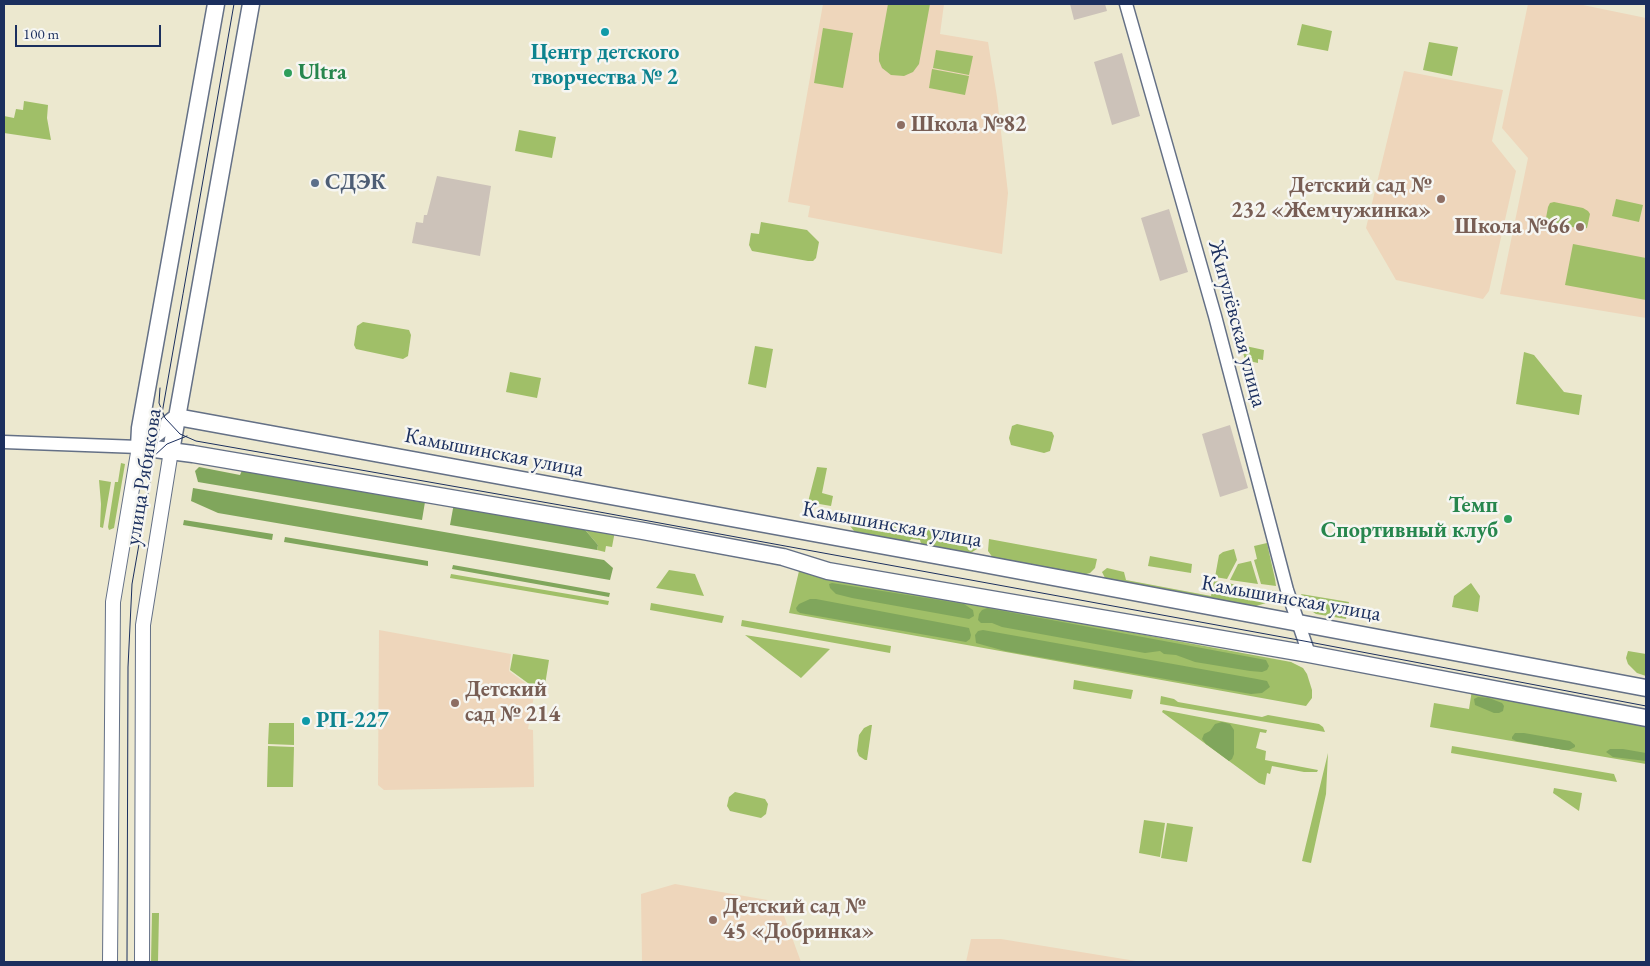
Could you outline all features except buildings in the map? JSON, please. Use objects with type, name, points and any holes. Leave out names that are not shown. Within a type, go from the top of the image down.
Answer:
[{"type":"main road","name":"улица Рябикова","points":[[110,962],[112,602],[139,447],[140,428],[216,4]]},
{"type":"main road","name":"улица Рябикова","points":[[142,962],[143,625],[171,451],[252,4]]},
{"type":"main road","points":[[139,447],[177,417]]},
{"type":"main road","name":"Камышинская улица","points":[[177,417],[1646,688]]},
{"type":"main road","points":[[139,447],[643,531],[783,557],[828,571],[1309,654],[1646,718]]},
{"type":"street","name":"Жигулёвская улица","points":[[1126,4],[1215,316],[1287,590],[1309,654]]},
{"type":"street","points":[[4,442],[139,447]]},
{"type":"shaded area","name":"Школа №82","points":[[823,4],[944,4],[940,34],[988,42],[997,97],[1008,193],[1002,254],[808,217],[810,206],[788,202]]},
{"type":"shaded area","points":[[1070,4],[1105,4],[1107,11],[1074,20]]},
{"type":"shaded area","name":"Школа №66","points":[[1528,4],[1578,4],[1646,18],[1646,318],[1500,294],[1528,158],[1502,128]]},
{"type":"shaded area","points":[[1122,53],[1140,116],[1112,125],[1094,62]]},
{"type":"shaded area","name":"Детский сад № 232 «Жемчужинка»","points":[[1404,71],[1503,90],[1492,141],[1516,171],[1489,291],[1483,299],[1396,280],[1366,228]]},
{"type":"shaded area","points":[[437,176],[491,186],[480,256],[412,243],[416,222],[423,223],[424,215],[427,215]]},
{"type":"shaded area","points":[[1169,209],[1188,272],[1160,281],[1141,218]]},
{"type":"shaded area","points":[[1230,425],[1248,488],[1220,497],[1202,434]]},
{"type":"shaded area","name":"Детский сад № 214","points":[[379,630],[511,654],[509,671],[535,690],[528,729],[533,730],[534,787],[384,790],[378,785]]},
{"type":"shaded area","name":"Детский сад № 45 «Добринка»","points":[[675,884],[779,902],[801,962],[642,962],[641,894]]},
{"type":"shaded area","points":[[971,939],[1001,939],[1142,962],[966,962]]},
{"type":"green space","points":[[888,4],[930,4],[919,64],[913,72],[904,76],[891,75],[882,68],[879,61]]},
{"type":"green space","points":[[1302,24],[1332,31],[1328,51],[1297,45]]},
{"type":"green space","points":[[823,28],[853,33],[843,88],[814,83]]},
{"type":"green space","points":[[1429,42],[1458,47],[1452,76],[1423,70]]},
{"type":"green space","points":[[936,50],[973,56],[969,75],[933,68]]},
{"type":"green space","points":[[932,69],[969,76],[965,95],[929,88]]},
{"type":"green space","points":[[24,101],[48,105],[47,118],[51,140],[4,133],[4,116],[14,118],[16,109],[23,110]]},
{"type":"green space","points":[[519,130],[556,137],[552,158],[515,151]]},
{"type":"green space","points":[[1616,199],[1643,205],[1639,222],[1612,216]]},
{"type":"green space","points":[[1554,202],[1583,208],[1588,211],[1590,214],[1587,228],[1582,229],[1548,222],[1546,218],[1548,207],[1550,203]]},
{"type":"green space","points":[[761,222],[807,230],[819,242],[816,258],[813,261],[808,261],[752,251],[749,245],[751,233],[759,234]]},
{"type":"green space","points":[[1573,244],[1646,258],[1646,300],[1565,285]]},
{"type":"green space","points":[[363,322],[409,330],[411,335],[408,356],[403,359],[356,349],[354,345],[357,326]]},
{"type":"green space","points":[[1241,345],[1264,350],[1263,360],[1258,359],[1258,363],[1245,360]]},
{"type":"green space","points":[[755,346],[773,349],[766,388],[748,384]]},
{"type":"green space","points":[[1524,352],[1534,355],[1564,392],[1582,395],[1579,415],[1516,404]]},
{"type":"green space","points":[[510,372],[541,378],[537,398],[506,392]]},
{"type":"green space","points":[[1017,424],[1052,432],[1054,436],[1050,451],[1044,453],[1011,445],[1009,438],[1012,426]]},
{"type":"green space","points":[[121,463],[125,464],[114,528],[109,530],[115,482],[118,482]]},
{"type":"green space","points":[[199,467],[240,475],[243,468],[425,502],[422,520],[198,482],[195,471]]},
{"type":"green space","points":[[817,467],[827,468],[822,493],[833,496],[831,506],[808,502]]},
{"type":"green space","points":[[99,480],[111,482],[103,528],[100,527]]},
{"type":"green space","points":[[193,488],[604,560],[613,568],[610,580],[218,513],[191,501]]},
{"type":"green space","points":[[454,503],[581,525],[598,545],[597,550],[450,525]]},
{"type":"green space","points":[[848,514],[980,538],[977,549],[969,554],[922,547],[920,540],[911,539],[908,544],[857,535],[847,522]]},
{"type":"green space","points":[[184,520],[273,534],[272,540],[183,525]]},
{"type":"green space","points":[[581,525],[615,531],[612,547],[606,546],[605,552],[597,550],[598,545]]},
{"type":"green space","points":[[285,537],[428,561],[428,566],[284,542]]},
{"type":"green space","points":[[989,539],[1097,559],[1095,568],[1090,573],[1083,575],[993,558],[988,551]]},
{"type":"green space","points":[[1267,543],[1276,586],[1261,584],[1254,560],[1257,559],[1254,546]]},
{"type":"green space","points":[[1234,549],[1237,560],[1227,579],[1215,577],[1219,555]]},
{"type":"green space","points":[[1150,556],[1192,564],[1191,573],[1148,566]]},
{"type":"green space","points":[[1251,561],[1258,584],[1230,580],[1238,564]]},
{"type":"green space","points":[[453,565],[610,593],[609,597],[452,569]]},
{"type":"green space","points":[[1107,568],[1124,572],[1126,580],[1211,596],[1214,581],[1276,591],[1273,598],[1266,603],[1253,607],[1106,580],[1102,572]]},
{"type":"green space","points":[[669,570],[695,574],[704,596],[656,588]]},
{"type":"green space","points":[[799,571],[1291,662],[1303,668],[1307,674],[1312,690],[1312,698],[1306,706],[789,613]]},
{"type":"green space","points":[[451,574],[609,601],[608,605],[450,578]]},
{"type":"green space","points":[[1471,583],[1480,596],[1478,612],[1452,607],[1454,596]]},
{"type":"green space","points":[[829,584],[964,604],[973,610],[974,616],[969,619],[852,598],[836,594],[830,588]]},
{"type":"green space","points":[[1301,594],[1349,602],[1346,619],[1316,614],[1310,610]]},
{"type":"green space","points":[[810,599],[969,628],[971,635],[970,639],[966,642],[797,611],[796,608],[799,604]]},
{"type":"green space","points":[[651,603],[724,616],[722,623],[650,610]]},
{"type":"green space","points":[[987,608],[1266,660],[1269,666],[1267,670],[1262,672],[1250,671],[1195,662],[1176,655],[1164,654],[1160,651],[1145,653],[1002,627],[992,623],[981,623],[978,620],[979,614]]},
{"type":"green space","points":[[742,620],[891,646],[890,653],[741,626]]},
{"type":"green space","points":[[983,630],[1257,679],[1267,681],[1270,687],[1262,693],[1251,694],[1005,651],[976,643],[975,635],[978,631]]},
{"type":"green space","points":[[745,635],[789,642],[830,649],[801,678]]},
{"type":"green space","points":[[1628,651],[1646,654],[1646,676],[1637,673],[1628,664],[1626,658]]},
{"type":"green space","points":[[513,654],[549,660],[544,691],[536,689],[510,670]]},
{"type":"green space","points":[[1074,680],[1133,690],[1131,699],[1073,689]]},
{"type":"green space","points":[[1472,690],[1646,723],[1646,764],[1430,727],[1434,703],[1469,709]]},
{"type":"green space","points":[[1161,696],[1178,702],[1262,717],[1268,715],[1319,724],[1325,732],[1160,704]]},
{"type":"green space","points":[[1478,697],[1489,698],[1502,703],[1504,706],[1503,711],[1494,713],[1475,705],[1474,699]]},
{"type":"green space","points":[[1163,710],[1267,730],[1266,733],[1260,732],[1256,748],[1266,751],[1265,760],[1318,770],[1317,772],[1304,772],[1272,766],[1270,774],[1267,773],[1265,785],[1259,783],[1162,712]]},
{"type":"green space","points":[[1222,722],[1230,724],[1234,730],[1234,754],[1229,761],[1202,739],[1204,734],[1210,731],[1215,724]]},
{"type":"green space","points":[[269,723],[294,723],[294,745],[268,744]]},
{"type":"green space","points":[[872,725],[867,760],[865,760],[859,756],[857,751],[859,735],[864,728]]},
{"type":"green space","points":[[1515,733],[1570,741],[1575,747],[1564,750],[1516,741],[1512,739]]},
{"type":"green space","points":[[268,746],[294,747],[293,787],[267,787]]},
{"type":"green space","points":[[1452,746],[1614,774],[1617,782],[1451,753]]},
{"type":"green space","points":[[1610,749],[1646,753],[1646,761],[1613,757],[1606,752]]},
{"type":"green space","points":[[1328,753],[1326,794],[1311,863],[1302,861]]},
{"type":"green space","points":[[1554,788],[1582,793],[1579,811],[1553,793]]},
{"type":"green space","points":[[735,792],[765,799],[768,804],[766,814],[761,818],[730,811],[727,806],[729,797]]},
{"type":"green space","points":[[1144,820],[1165,823],[1160,857],[1139,853]]},
{"type":"green space","points":[[1167,823],[1193,827],[1187,862],[1161,858]]},
{"type":"green space","points":[[152,913],[159,913],[158,962],[151,962]]},
{"type":"tram line","points":[[127,962],[128,667],[132,584],[234,4]]},
{"type":"tram line","points":[[160,388],[159,403],[165,418],[180,434],[196,441],[594,511],[1304,641],[1646,706]]},
{"type":"tram line","points":[[154,456],[167,444],[187,436]]},
{"type":"place","name":"Центр детского творчества № 2","points":[[605,32]]},
{"type":"place","name":"Ultra","points":[[288,73]]},
{"type":"place","name":"Школа №82","points":[[901,125]]},
{"type":"place","name":"СДЭК","points":[[315,183]]},
{"type":"place","name":"Детский сад № 232 «Жемчужинка»","points":[[1441,199]]},
{"type":"place","name":"Школа №66","points":[[1580,227]]},
{"type":"place","name":"Темп Спортивный клуб","points":[[1508,519]]},
{"type":"place","name":"Детский сад № 214","points":[[455,703]]},
{"type":"place","name":"РП-227","points":[[306,721]]},
{"type":"place","name":"Детский сад № 45 «Добринка»","points":[[713,920]]}]
